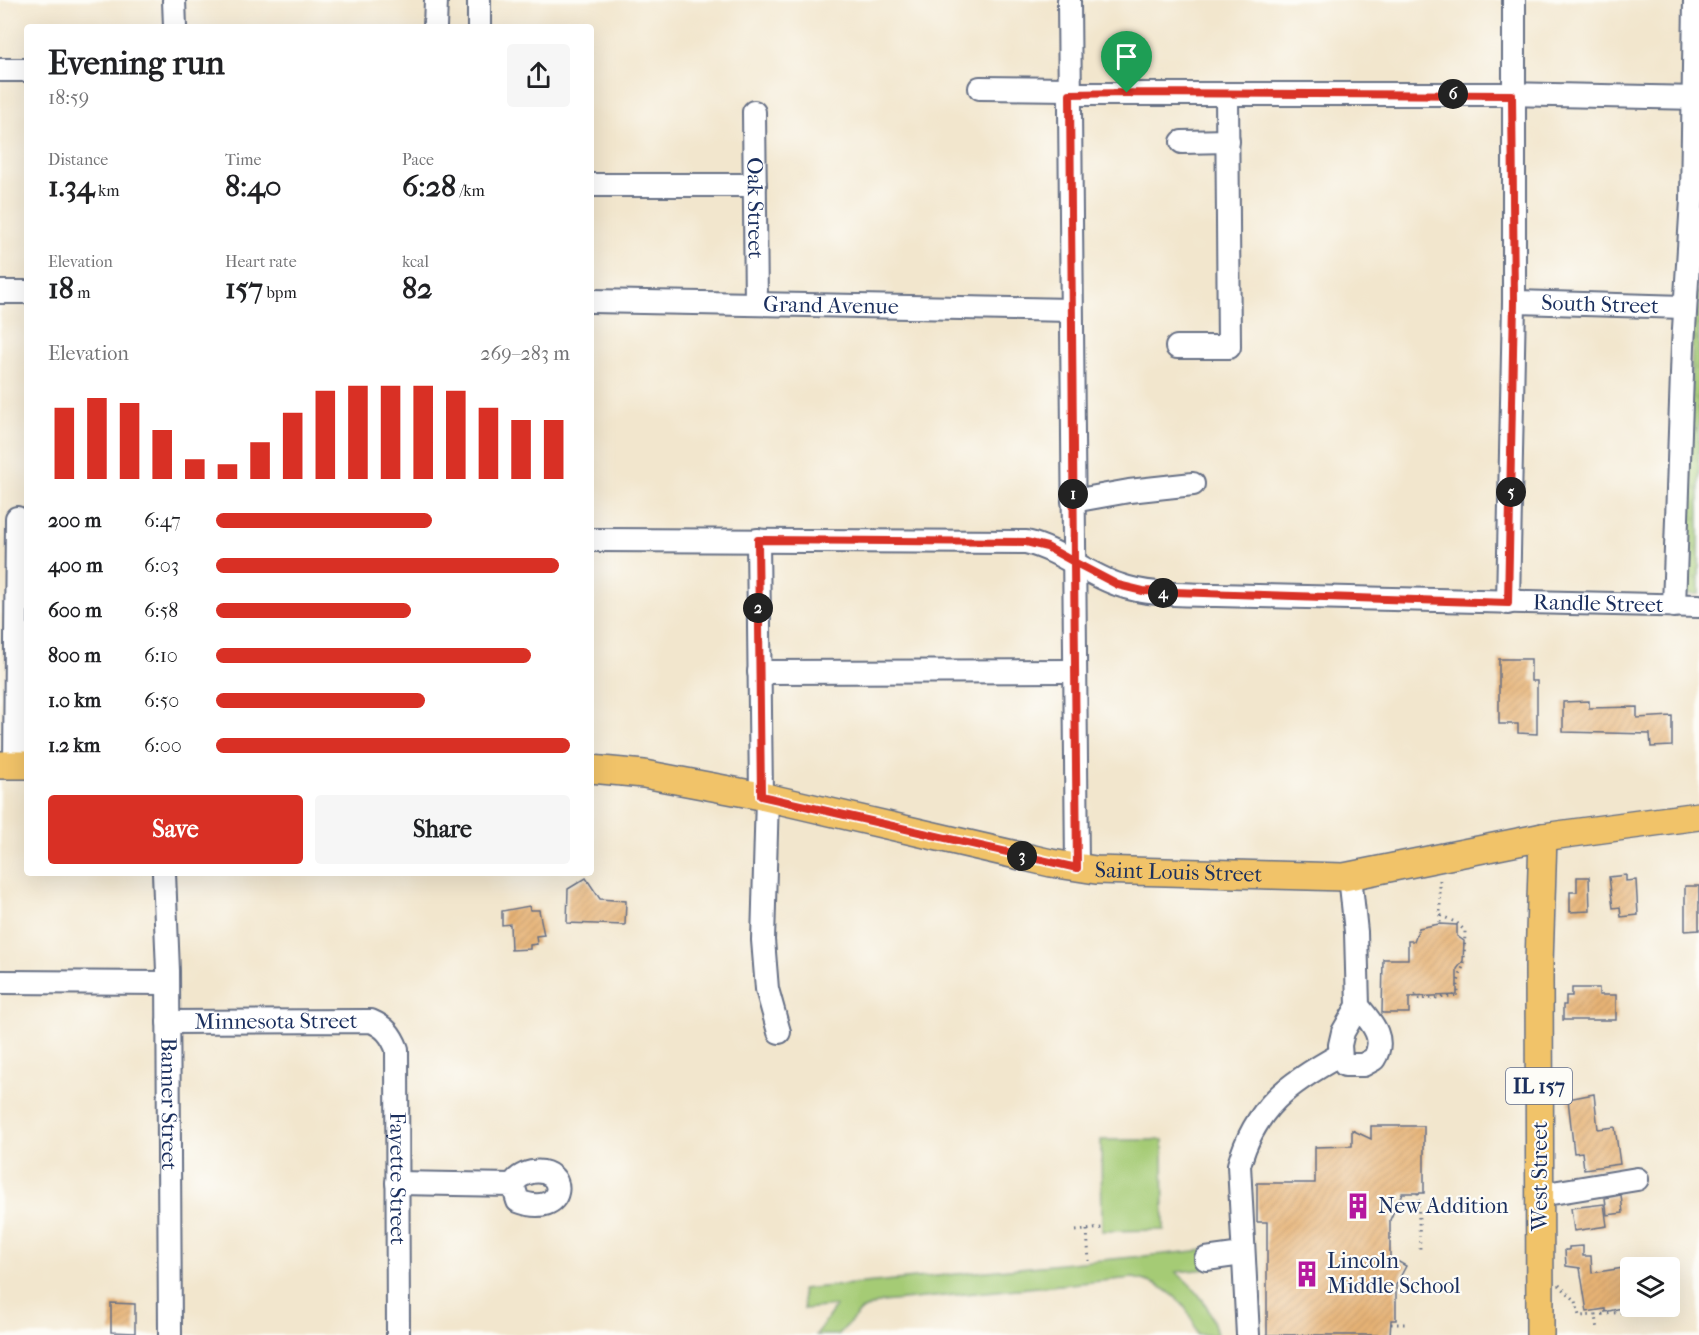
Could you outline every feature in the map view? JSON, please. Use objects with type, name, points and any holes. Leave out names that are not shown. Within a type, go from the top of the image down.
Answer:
[{"type":"main road","name":"Saint Louis Street","points":[[594,769],[644,774],[764,797],[1077,868],[1305,878],[1350,876],[1543,837],[1699,816]]},
{"type":"main road","name":"West Street","points":[[1540,1335],[1539,964],[1543,837]]},
{"type":"street","points":[[174,0],[175,24]]},
{"type":"street","points":[[435,24],[436,0]]},
{"type":"street","points":[[478,24],[479,0]]},
{"type":"street","points":[[1069,0],[1077,868]]},
{"type":"street","points":[[1508,603],[1514,302],[1512,95],[1514,0]]},
{"type":"street","points":[[1674,606],[1684,306],[1697,98],[1695,0]]},
{"type":"street","points":[[0,70],[24,70]]},
{"type":"street","points":[[980,88],[1070,92],[1697,98]]},
{"type":"street","points":[[1177,347],[1229,346],[1227,94]]},
{"type":"street","name":"Oak Street","points":[[754,112],[756,304]]},
{"type":"street","points":[[1182,141],[1228,141]]},
{"type":"street","points":[[594,185],[755,185]]},
{"type":"street","points":[[0,292],[24,292]]},
{"type":"street","name":"Grand Avenue","points":[[594,301],[1071,310]]},
{"type":"street","name":"South Street","points":[[1514,302],[1684,306]]},
{"type":"street","points":[[1073,501],[1130,491],[1194,484]]},
{"type":"street","points":[[14,765],[8,629],[15,518]]},
{"type":"street","name":"Randle Street","points":[[594,540],[1026,542],[1047,547],[1118,585],[1143,591],[1508,603],[1699,606]]},
{"type":"street","points":[[758,540],[759,672],[764,797],[763,940],[767,989],[779,1032]]},
{"type":"street","points":[[759,672],[1075,671]]},
{"type":"street","name":"Banner Street","points":[[164,876],[168,983],[170,1335]]},
{"type":"street","points":[[1350,876],[1356,932],[1358,1006],[1343,1032],[1340,1055],[1345,1065],[1354,1066],[1374,1059],[1379,1052],[1380,1042],[1376,1030],[1358,1006]]},
{"type":"street","points":[[0,982],[168,983]]},
{"type":"street","name":"Minnesota Street","points":[[168,1022],[371,1021],[382,1026]]},
{"type":"street","name":"Fayette Street","points":[[382,1026],[393,1037],[397,1048],[398,1335]]},
{"type":"street","points":[[1248,1335],[1239,1165],[1245,1143],[1268,1105],[1282,1091],[1340,1055]]},
{"type":"street","points":[[1540,1195],[1637,1179]]},
{"type":"street","points":[[397,1183],[513,1185]]},
{"type":"street","points":[[1206,1259],[1242,1254]]},
{"type":"path","points":[[1440,881],[1440,924]]},
{"type":"path","points":[[1416,994],[1417,999],[1452,997],[1458,993],[1458,982],[1464,963],[1465,931],[1457,923],[1440,915]]},
{"type":"path","points":[[1418,1193],[1420,1250]]},
{"type":"path","points":[[1076,1231],[1102,1228]]},
{"type":"path","points":[[1087,1230],[1089,1261]]},
{"type":"path","points":[[1552,1283],[1570,1292],[1576,1301],[1579,1316],[1620,1312]]},
{"type":"path","points":[[1596,1315],[1598,1331]]},
{"type":"path","points":[[1391,1324],[1405,1324]]},
{"type":"green space","points":[[1694,292],[1699,292],[1699,594],[1684,594]]},
{"type":"green space","points":[[1101,1140],[1163,1140],[1164,1230],[1102,1231]]},
{"type":"green space","points":[[1205,1250],[1207,1269],[1176,1272],[1191,1285],[1202,1300],[1215,1325],[1217,1335],[1197,1335],[1194,1323],[1174,1296],[1155,1284],[1133,1278],[882,1302],[861,1311],[838,1335],[816,1335],[836,1306],[804,1309],[802,1289]]},
{"type":"building","points":[[1499,659],[1531,659],[1531,681],[1537,681],[1537,734],[1518,733],[1518,724],[1499,724]]},
{"type":"building","points":[[1589,701],[1589,708],[1637,707],[1637,718],[1672,716],[1672,746],[1651,747],[1650,734],[1563,732],[1563,702]]},
{"type":"building","points":[[1626,875],[1626,881],[1636,880],[1638,915],[1621,917],[1620,907],[1613,908],[1609,877]]},
{"type":"building","points":[[1577,877],[1589,877],[1590,911],[1570,912],[1570,892],[1577,892]]},
{"type":"building","points":[[586,878],[600,899],[626,901],[625,925],[567,923],[568,889]]},
{"type":"building","points":[[1685,886],[1699,886],[1699,930],[1685,931]]},
{"type":"building","points":[[529,906],[530,910],[539,910],[544,935],[536,936],[537,944],[530,945],[530,949],[511,950],[510,924],[502,925],[502,911]]},
{"type":"building","points":[[1439,924],[1457,925],[1457,936],[1464,941],[1463,961],[1457,969],[1457,995],[1409,997],[1409,1013],[1382,1013],[1383,959],[1408,959],[1408,941],[1414,941],[1419,928]]},
{"type":"building","points":[[1572,988],[1599,988],[1599,995],[1616,995],[1616,1020],[1563,1020],[1563,1005],[1566,1005],[1566,996],[1572,996]]},
{"type":"building","points":[[1594,1094],[1598,1129],[1615,1127],[1620,1164],[1584,1169],[1582,1152],[1574,1153],[1568,1099]]},
{"type":"building","points":[[1371,1126],[1424,1126],[1424,1193],[1402,1193],[1390,1220],[1390,1257],[1406,1266],[1396,1285],[1396,1320],[1391,1320],[1390,1335],[1267,1335],[1267,1222],[1257,1222],[1257,1183],[1315,1183],[1315,1147],[1352,1146],[1352,1130],[1371,1139]]},
{"type":"building","points":[[1621,1195],[1623,1213],[1607,1215],[1605,1198]]},
{"type":"building","points":[[1604,1204],[1607,1226],[1574,1231],[1571,1208]]},
{"type":"building","points":[[1583,1246],[1583,1256],[1591,1256],[1592,1273],[1620,1269],[1620,1308],[1605,1312],[1605,1309],[1587,1312],[1580,1268],[1566,1266],[1565,1250],[1569,1250],[1569,1247]]},
{"type":"building","points":[[111,1303],[135,1304],[135,1333],[111,1332]]},
{"type":"place","name":"New Addition","points":[[1358,1206]]},
{"type":"place","name":"Lincoln Middle School","points":[[1307,1274]]},
{"type":"route","points":[[1127,93],[1070,94],[1074,562],[1047,547],[1026,542],[758,540],[761,796],[1077,868],[1074,562],[1118,585],[1143,591],[1199,595],[1508,603],[1514,302],[1512,95],[1127,93]]}]
